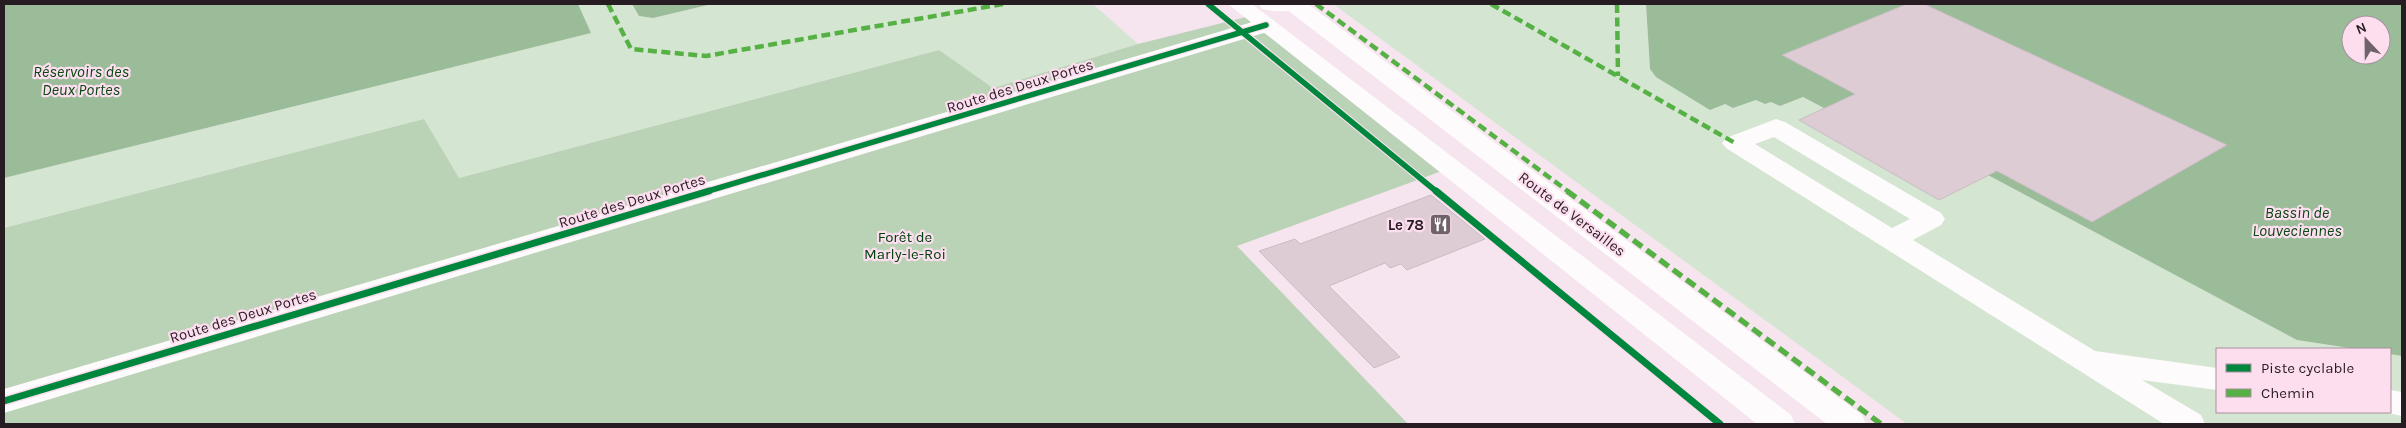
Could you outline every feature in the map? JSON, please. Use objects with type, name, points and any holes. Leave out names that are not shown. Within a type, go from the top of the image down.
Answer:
[{"type":"main road","name":"Route de Versailles","points":[[1239,4],[1284,8],[1850,424]]},
{"type":"main road","name":"Route de Versailles","points":[[1284,8],[1779,424]]},
{"type":"main road","name":"Route des Deux Portes","points":[[4,401],[1284,8]]},
{"type":"main road","points":[[1891,240],[1931,219],[1776,127],[1735,143],[2085,361],[2189,424]]},
{"type":"main road","points":[[2085,361],[2216,379]]},
{"type":"shaded area","points":[[578,4],[632,4],[639,16],[653,18],[712,4],[1093,4],[1138,44],[993,88],[939,50],[459,178],[424,119],[4,228],[4,178],[590,33]]},
{"type":"shaded area","points":[[1333,4],[1646,4],[1650,69],[1733,108],[1756,100],[1765,104],[1771,102],[1780,106],[1803,97],[1824,108],[1782,55],[1907,4],[1924,4],[2227,145],[1988,174],[2297,340],[2349,348],[2216,348],[2216,413],[2391,413],[2391,354],[2402,356],[2402,424],[1907,424]]},
{"type":"green space","name":"Forêt de Marly-le-Roi","points":[[1254,15],[1450,168],[1237,246],[1408,424],[4,424],[4,228],[424,119],[459,178],[939,50],[993,88],[1138,44]]},
{"type":"water","name":"Réservoirs des Deux Portes","points":[[4,4],[578,4],[591,33],[4,178]]},
{"type":"water","points":[[632,4],[712,4],[653,18],[639,16]]},
{"type":"water","points":[[1646,4],[1907,4],[1783,55],[1895,116],[1830,106],[1824,108],[1803,97],[1780,106],[1771,102],[1765,104],[1756,100],[1733,108],[1725,104],[1710,110],[1656,77],[1650,69]]},
{"type":"water","name":"Bassin de Louveciennes","points":[[1924,4],[2402,4],[2402,356],[2391,354],[2391,348],[2349,348],[2297,340],[1988,175],[1961,174],[2226,145]]},
{"type":"building","points":[[1907,4],[1924,4],[2227,145],[2092,222],[1997,171],[1939,200],[1799,120],[1855,94],[1782,55]]},
{"type":"building","points":[[1431,195],[1485,239],[1407,270],[1401,264],[1390,268],[1385,263],[1329,286],[1400,357],[1374,368],[1259,251],[1295,239],[1300,244]]},
{"type":"marked path","points":[[608,4],[631,49],[706,56],[1003,4]]},
{"type":"marked path","points":[[1316,4],[1881,424]]},
{"type":"marked path","points":[[1491,4],[1735,143]]},
{"type":"marked path","points":[[1617,4],[1618,76]]},
{"type":"cycle path","points":[[1208,4],[1720,424]]},
{"type":"cycle path","points":[[4,401],[1266,25]]},
{"type":"place","name":"Le 78","points":[[1440,225]]}]
